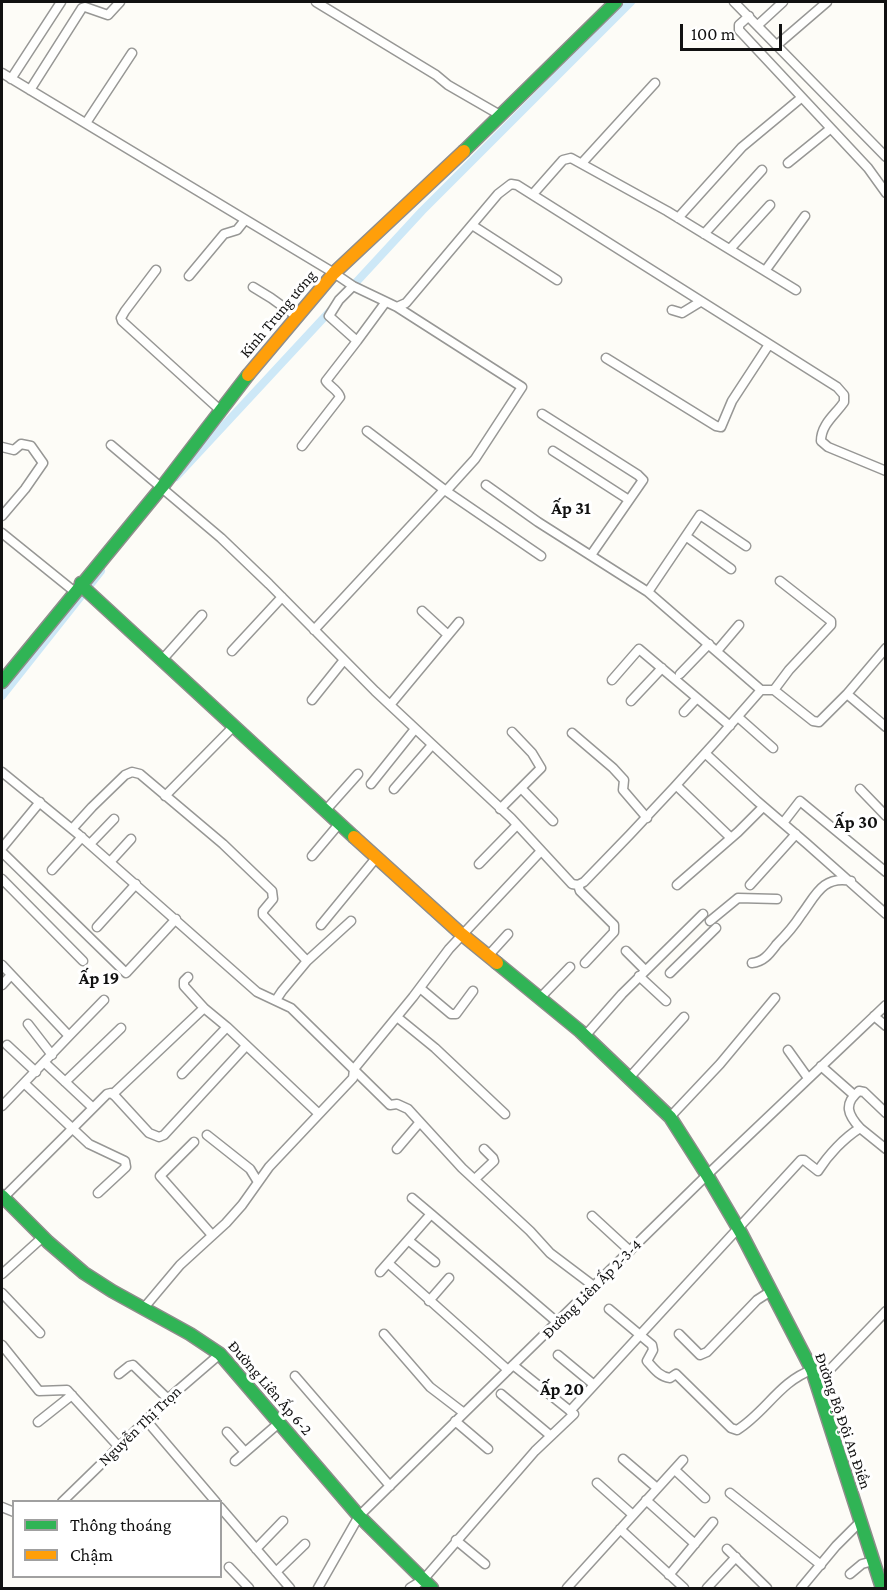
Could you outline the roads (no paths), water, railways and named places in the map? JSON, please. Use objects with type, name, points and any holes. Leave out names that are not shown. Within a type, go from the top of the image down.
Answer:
[{"type":"street","points":[[11,79],[61,2]]},
{"type":"street","points":[[30,90],[82,8],[109,15],[120,2]]},
{"type":"street","points":[[316,2],[500,115]]},
{"type":"street","points":[[734,2],[885,157]]},
{"type":"street","points":[[758,25],[783,2]]},
{"type":"street","points":[[777,45],[827,2]]},
{"type":"street","name":"Kinh Trung ương","points":[[2,682],[165,490],[220,410],[296,316],[610,3]]},
{"type":"street","points":[[750,16],[739,26],[739,30],[868,168],[885,192]]},
{"type":"street","points":[[86,123],[132,53]]},
{"type":"street","points":[[2,73],[353,286],[397,307],[522,387],[475,459],[314,630]]},
{"type":"street","points":[[582,163],[655,83]]},
{"type":"street","points":[[678,218],[742,147],[801,98]]},
{"type":"street","points":[[788,163],[830,129]]},
{"type":"street","points":[[532,194],[563,160],[571,158],[678,218],[796,290]]},
{"type":"street","points":[[704,234],[762,170]]},
{"type":"street","points":[[397,307],[406,303],[498,194],[511,184],[524,188],[837,387],[844,395],[844,402],[826,424],[821,435],[823,442],[885,471]]},
{"type":"street","points":[[730,249],[771,205]]},
{"type":"street","points":[[765,271],[805,216]]},
{"type":"street","points":[[189,276],[224,234],[237,230],[245,220]]},
{"type":"street","points":[[472,225],[558,280]]},
{"type":"street","points":[[156,270],[125,311],[121,318],[122,321],[220,410]]},
{"type":"street","points":[[353,286],[339,300],[329,316],[357,341]]},
{"type":"street","points":[[254,287],[296,316]]},
{"type":"street","points":[[672,310],[682,313],[700,302]]},
{"type":"street","points":[[302,447],[340,397],[339,393],[326,381],[385,303]]},
{"type":"street","points":[[606,358],[721,427],[732,401],[768,345]]},
{"type":"street","points":[[542,414],[643,480],[591,555]]},
{"type":"street","points":[[367,431],[445,491],[541,556]]},
{"type":"street","points":[[2,447],[14,450],[21,444],[31,446],[43,463],[2,516]]},
{"type":"street","points":[[111,445],[221,538],[390,705],[517,825],[572,884],[578,885],[584,882],[647,818],[761,690]]},
{"type":"street","points":[[553,451],[629,500]]},
{"type":"street","points":[[486,485],[538,522],[648,592],[761,690],[774,690],[813,721],[819,722],[847,694],[885,648]]},
{"type":"street","points":[[648,592],[700,515],[746,546]]},
{"type":"street","points":[[2,533],[82,588]]},
{"type":"street","points":[[687,537],[731,569]]},
{"type":"street","points":[[774,690],[789,670],[831,625],[831,621],[780,581]]},
{"type":"street","name":"Đường Bộ Đội An Điền","points":[[82,588],[376,858],[463,935],[585,1036],[670,1118],[738,1228],[812,1370],[882,1588]]},
{"type":"street","points":[[232,651],[282,597]]},
{"type":"street","points":[[422,611],[448,635]]},
{"type":"street","points":[[162,660],[202,615]]},
{"type":"street","points":[[390,705],[459,621]]},
{"type":"street","points":[[717,651],[739,625]]},
{"type":"street","points":[[680,674],[709,644]]},
{"type":"street","points":[[612,680],[639,649],[730,726]]},
{"type":"street","points":[[312,700],[344,660]]},
{"type":"street","points":[[631,701],[662,668]]},
{"type":"street","points":[[847,694],[885,727]]},
{"type":"street","points":[[684,712],[697,698]]},
{"type":"street","points":[[738,717],[773,748]]},
{"type":"street","points":[[165,796],[234,727]]},
{"type":"street","points":[[371,784],[415,729]]},
{"type":"street","points":[[500,809],[541,768],[512,732]]},
{"type":"street","points":[[572,733],[624,780],[623,790],[647,818]]},
{"type":"street","points":[[394,789],[432,745]]},
{"type":"street","points":[[706,754],[885,912]]},
{"type":"street","points":[[2,772],[82,837],[257,992],[291,1008],[390,1105],[397,1104],[408,1109],[550,1252],[595,1287]]},
{"type":"street","points":[[72,829],[125,776],[132,772],[140,774],[223,844],[272,891],[273,899],[263,911],[263,915],[308,962]]},
{"type":"street","points":[[325,811],[358,774]]},
{"type":"street","points":[[677,786],[731,837]]},
{"type":"street","points":[[521,788],[553,821]]},
{"type":"street","points":[[860,789],[885,816]]},
{"type":"street","points":[[783,823],[800,801],[885,872]]},
{"type":"street","points":[[40,802],[2,850],[126,973],[176,919]]},
{"type":"street","points":[[676,885],[764,807]]},
{"type":"street","points":[[90,844],[114,819]]},
{"type":"street","points":[[312,856],[339,824]]},
{"type":"street","points":[[479,864],[517,825]]},
{"type":"street","points":[[750,885],[796,834]]},
{"type":"street","points":[[52,870],[82,837]]},
{"type":"street","points":[[110,862],[131,839]]},
{"type":"street","points":[[143,1309],[180,1265],[242,1205],[258,1182],[354,1078],[354,1069],[449,949],[541,850]]},
{"type":"street","points":[[321,925],[376,858]]},
{"type":"street","points":[[2,879],[83,961]]},
{"type":"street","points":[[752,963],[759,962],[768,956],[803,914],[811,898],[822,888],[834,880],[851,881]]},
{"type":"street","points":[[97,927],[136,884]]},
{"type":"street","points":[[578,885],[580,891],[614,925],[614,932],[585,963]]},
{"type":"street","points":[[585,1036],[642,973],[738,898],[777,899]]},
{"type":"street","points":[[276,1000],[308,962],[351,921]]},
{"type":"street","points":[[669,973],[710,921]]},
{"type":"street","points":[[488,956],[508,934]]},
{"type":"street","points":[[626,951],[666,1001]]},
{"type":"street","points":[[2,965],[69,1036]]},
{"type":"street","points":[[540,998],[570,967]]},
{"type":"street","points":[[2,985],[11,975]]},
{"type":"street","points":[[188,977],[184,981],[184,986],[204,1008],[319,1114]]},
{"type":"street","points":[[420,988],[451,1014],[456,1014],[473,991]]},
{"type":"street","points":[[670,1118],[720,1064],[775,998]]},
{"type":"street","points":[[2,1106],[104,1000]]},
{"type":"street","name":"Đường Liên Ấp 2-3-4","points":[[318,1588],[359,1516],[707,1175],[885,1005]]},
{"type":"street","points":[[2,1197],[92,1107],[107,1094],[113,1094],[204,1008]]},
{"type":"street","points":[[874,1016],[885,1026]]},
{"type":"street","points":[[397,1017],[435,1048],[505,1114]]},
{"type":"street","points":[[629,1078],[684,1017]]},
{"type":"street","points":[[28,1024],[52,1055]]},
{"type":"street","points":[[66,1082],[122,1028]]},
{"type":"street","points":[[182,1074],[227,1028]]},
{"type":"street","points":[[7,1045],[36,1072]]},
{"type":"street","points":[[113,1094],[149,1133],[159,1137],[164,1136],[246,1046]]},
{"type":"street","points":[[788,1050],[808,1078]]},
{"type":"street","points":[[45,1063],[92,1107]]},
{"type":"street","points":[[821,1066],[854,1095]]},
{"type":"street","points":[[24,1083],[89,1144],[121,1159],[126,1164],[126,1167],[99,1193]]},
{"type":"street","points":[[885,1113],[862,1091],[854,1095],[848,1103],[848,1110],[853,1121],[885,1149]]},
{"type":"street","points":[[397,1149],[420,1122]]},
{"type":"street","points":[[570,1411],[801,1160],[818,1171],[850,1134],[860,1128]]},
{"type":"street","points":[[207,1135],[250,1169],[258,1182]]},
{"type":"street","points":[[194,1142],[160,1176],[212,1235]]},
{"type":"street","points":[[475,1179],[494,1160],[484,1149]]},
{"type":"street","name":"Đường Liên Ấp 6-2","points":[[2,1197],[82,1271],[143,1309],[192,1334],[220,1354],[359,1516],[432,1588]]},
{"type":"street","points":[[412,1198],[558,1323]]},
{"type":"street","points":[[380,1272],[431,1214]]},
{"type":"street","points":[[592,1216],[630,1251]]},
{"type":"street","points":[[2,1274],[44,1236]]},
{"type":"street","points":[[408,1240],[435,1262]]},
{"type":"street","points":[[388,1263],[511,1368],[574,1414],[535,1451],[423,1580],[410,1588]]},
{"type":"street","points":[[429,1300],[449,1278]]},
{"type":"street","points":[[679,1334],[700,1355],[707,1352],[757,1300],[771,1291]]},
{"type":"street","points":[[2,1293],[40,1333]]},
{"type":"street","points":[[609,1309],[652,1345],[653,1350],[647,1361],[655,1370],[664,1377],[670,1378],[676,1374],[731,1428],[737,1430],[798,1374],[812,1370]]},
{"type":"street","points":[[816,1384],[885,1311]]},
{"type":"street","points":[[878,1318],[885,1326]]},
{"type":"street","points":[[384,1334],[430,1388],[464,1413]]},
{"type":"street","points":[[2,1345],[39,1391],[67,1390],[119,1447]]},
{"type":"street","name":"Nguyễn Thị Trọn","points":[[64,1500],[168,1399],[220,1354]]},
{"type":"street","points":[[558,1355],[593,1384]]},
{"type":"street","points":[[119,1374],[128,1366],[133,1365],[168,1399]]},
{"type":"street","points":[[295,1376],[390,1486]]},
{"type":"street","points":[[501,1394],[551,1437]]},
{"type":"street","points":[[38,1422],[72,1395]]},
{"type":"street","points":[[146,1420],[214,1500]]},
{"type":"street","points":[[456,1421],[488,1449]]},
{"type":"street","points":[[235,1461],[279,1423]]},
{"type":"street","points":[[227,1432],[244,1452]]},
{"type":"street","points":[[623,1459],[657,1488]]},
{"type":"street","points":[[567,1588],[683,1460]]},
{"type":"street","points":[[675,1470],[705,1498]]},
{"type":"street","points":[[597,1483],[633,1515]]},
{"type":"street","points":[[730,1493],[821,1565]]},
{"type":"street","points":[[646,1500],[695,1544]]},
{"type":"street","points":[[222,1509],[290,1588]]},
{"type":"street","points":[[256,1549],[283,1521]]},
{"type":"street","points":[[669,1575],[713,1522]]},
{"type":"street","points":[[801,1588],[836,1546],[860,1522]]},
{"type":"street","points":[[620,1529],[684,1588]]},
{"type":"street","points":[[456,1540],[485,1564]]},
{"type":"street","points":[[276,1572],[305,1544]]},
{"type":"street","points":[[727,1549],[767,1588]]},
{"type":"street","points":[[707,1588],[736,1557]]},
{"type":"street","points":[[850,1574],[862,1564],[873,1561]]},
{"type":"street","points":[[229,1567],[249,1588]]},
{"type":"waterway","points":[[349,290],[422,211],[631,2]]},
{"type":"waterway","points":[[176,477],[331,310]]},
{"type":"waterway","points":[[2,696],[101,571]]},
{"type":"district","name":"Ấp 31","points":[[571,508]]},
{"type":"district","name":"Ấp 30","points":[[856,822]]},
{"type":"district","name":"Ấp 19","points":[[99,978]]},
{"type":"district","name":"Ấp 20","points":[[562,1389]]}]
